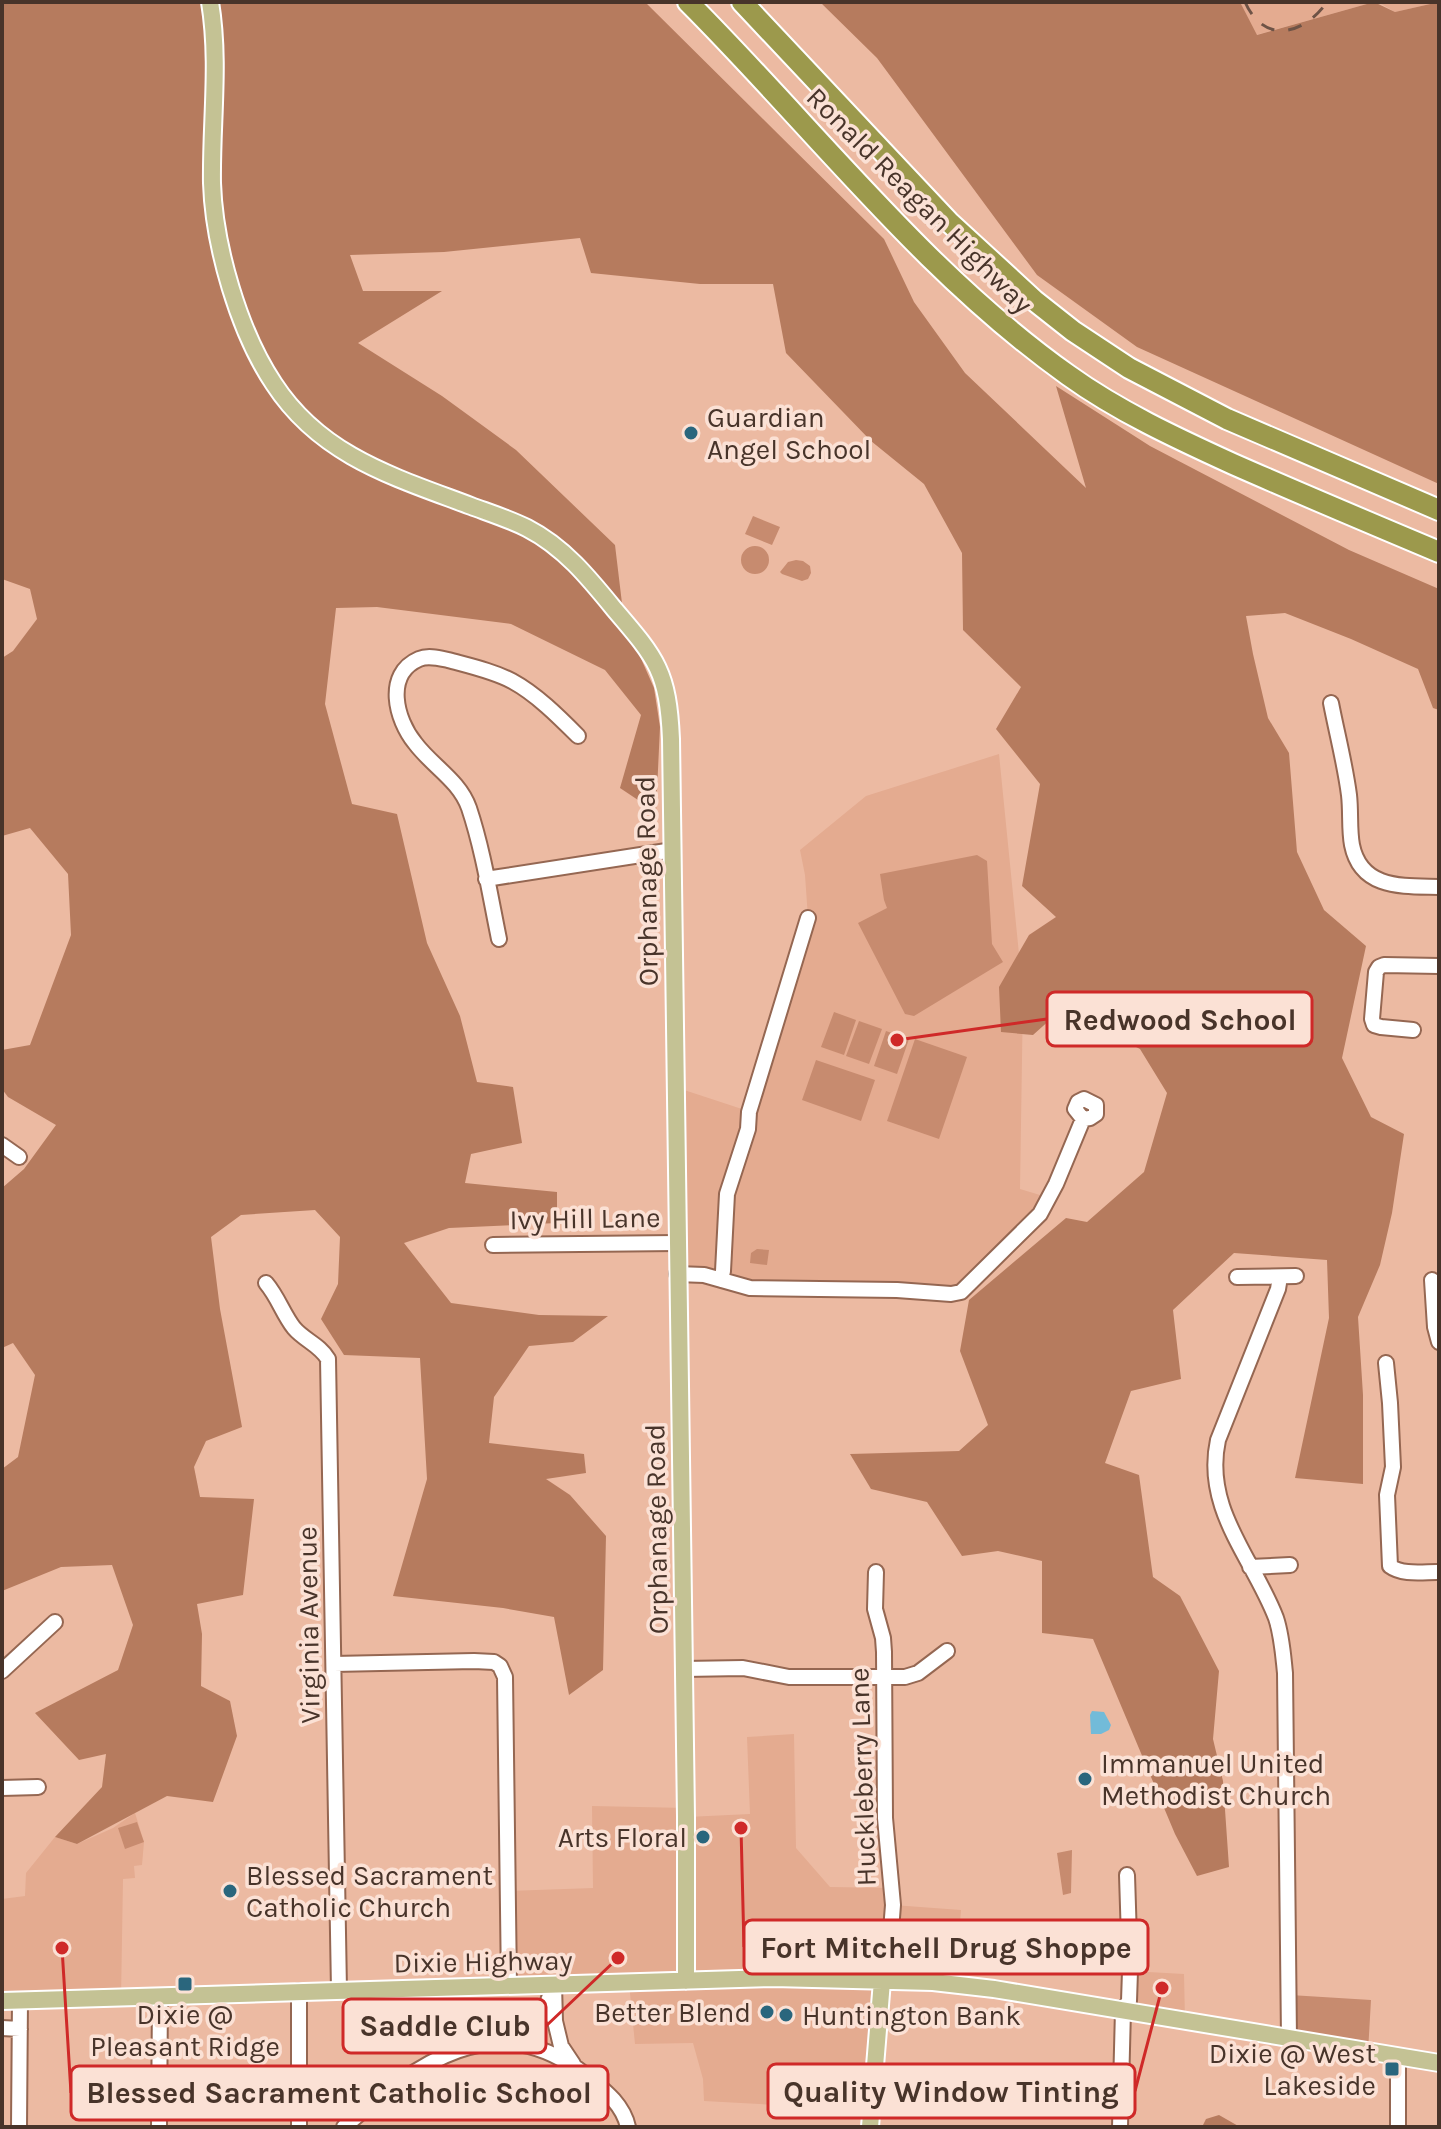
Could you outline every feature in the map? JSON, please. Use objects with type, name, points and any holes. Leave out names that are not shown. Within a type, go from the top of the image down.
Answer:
[{"type":"highway","name":"Ronald Reagan Highway","points":[[688,2],[930,258],[1034,351],[1070,377],[1158,428],[1270,481],[1439,552]]},
{"type":"highway","name":"Ronald Reagan Highway","points":[[742,2],[949,222],[1035,301],[1073,331],[1129,368],[1227,419],[1439,510]]},
{"type":"main road","name":"Orphanage Road","points":[[210,2],[215,59],[212,185],[215,215],[243,323],[275,386],[303,420],[335,447],[391,476],[514,522],[544,538],[574,562],[648,649],[665,685],[670,710],[673,850],[686,1981]]},
{"type":"main road","name":"Dixie Highway","points":[[2,2001],[773,1978],[955,1984],[1439,2063]]},
{"type":"main road","points":[[870,2127],[882,1981]]},
{"type":"street","points":[[499,939],[468,807],[449,777],[414,743],[406,730],[396,690],[401,675],[411,664],[427,657],[490,672],[527,691],[578,736]]},
{"type":"street","points":[[1331,703],[1348,787],[1352,843],[1357,860],[1370,874],[1386,883],[1439,887]]},
{"type":"street","points":[[486,879],[673,850]]},
{"type":"street","points":[[721,1280],[727,1194],[808,918],[812,931],[811,943],[758,1114],[748,1129]]},
{"type":"street","points":[[1413,1030],[1374,1025],[1376,972],[1384,965],[1439,966]]},
{"type":"street","points":[[677,1274],[704,1275],[750,1288],[961,1292],[1040,1214],[1050,1198],[1083,1119]]},
{"type":"street","points":[[2,1145],[19,1157]]},
{"type":"street","name":"Ivy Hill Lane","points":[[493,1245],[677,1243]]},
{"type":"street","points":[[1237,1277],[1296,1276]]},
{"type":"street","points":[[1280,1277],[1215,1453],[1224,1515],[1275,1615],[1282,1637],[1289,2039]]},
{"type":"street","points":[[1432,1280],[1439,1342]]},
{"type":"street","name":"Virginia Avenue","points":[[266,1283],[293,1327],[323,1351],[328,1359],[339,1990]]},
{"type":"street","points":[[1386,1363],[1393,1467],[1387,1495],[1390,1566],[1401,1571],[1438,1572]]},
{"type":"street","points":[[1250,1567],[1290,1565]]},
{"type":"street","name":"Huckleberry Lane","points":[[876,1572],[875,1609],[883,1638],[885,1818],[893,1905],[890,1943],[882,1981]]},
{"type":"street","points":[[2,1671],[55,1622]]},
{"type":"street","points":[[684,1669],[743,1668],[789,1677],[884,1678],[913,1675],[947,1651]]},
{"type":"street","points":[[334,1664],[474,1661],[494,1662],[503,1670],[509,1986]]},
{"type":"street","points":[[2,1788],[38,1787]]},
{"type":"street","points":[[1120,2127],[1123,2010],[1129,2001],[1130,1971],[1127,1875]]},
{"type":"street","points":[[514,2044],[541,2019],[554,1985]]},
{"type":"street","points":[[554,1985],[555,2021],[561,2046],[576,2068]]},
{"type":"street","points":[[299,1991],[299,2127]]},
{"type":"street","points":[[159,2127],[160,1996]]},
{"type":"street","points":[[19,2127],[20,2000]]},
{"type":"street","points":[[2,2028],[20,2029]]},
{"type":"street","points":[[344,2127],[375,2100],[429,2062],[463,2048],[483,2044],[514,2044],[540,2049],[576,2068],[619,2105],[628,2127]]},
{"type":"street","points":[[1398,2057],[1398,2127]]},
{"type":"shaded area","points":[[2,2],[645,2],[884,239],[914,302],[965,373],[1086,488],[1056,386],[1150,446],[1349,550],[1439,589],[1439,710],[1433,708],[1418,669],[1285,613],[1246,616],[1268,718],[1289,753],[1297,852],[1324,910],[1366,946],[1342,1058],[1371,1117],[1404,1134],[1392,1213],[1380,1265],[1358,1317],[1363,1395],[1363,1484],[1295,1478],[1329,1318],[1327,1260],[1234,1253],[1173,1310],[1181,1379],[1131,1391],[1105,1463],[1139,1475],[1153,1577],[1180,1596],[1219,1671],[1213,1739],[1223,1781],[1229,1867],[1197,1876],[1175,1834],[1093,1639],[1042,1633],[1042,1561],[998,1551],[962,1556],[927,1502],[871,1489],[850,1454],[959,1451],[988,1425],[960,1351],[969,1300],[1066,1218],[1087,1222],[1144,1172],[1167,1093],[1140,1049],[1062,1009],[1033,1035],[1001,1032],[999,987],[1029,935],[1056,917],[1022,886],[1040,784],[996,729],[1021,687],[963,630],[962,553],[924,484],[871,441],[786,353],[773,284],[700,284],[591,273],[580,238],[444,252],[350,255],[363,291],[442,291],[358,343],[442,396],[516,450],[615,545],[624,620],[654,688],[660,727],[656,812],[620,788],[641,715],[605,670],[511,624],[377,607],[336,608],[325,704],[352,804],[397,814],[427,943],[460,1016],[477,1082],[513,1087],[522,1143],[471,1154],[465,1183],[557,1192],[557,1223],[449,1228],[404,1243],[451,1303],[539,1315],[608,1316],[573,1342],[529,1346],[494,1397],[489,1443],[584,1454],[586,1473],[546,1479],[570,1495],[606,1536],[603,1670],[569,1695],[554,1617],[393,1596],[427,1479],[420,1358],[344,1355],[321,1319],[338,1284],[340,1237],[315,1210],[241,1215],[211,1237],[220,1309],[242,1427],[206,1441],[194,1467],[200,1497],[254,1499],[243,1595],[197,1604],[202,1634],[201,1686],[230,1701],[237,1736],[213,1802],[167,1796],[77,1844],[55,1837],[102,1787],[106,1754],[79,1760],[35,1713],[118,1670],[133,1625],[112,1565],[61,1567],[2,1591],[2,1469],[18,1457],[35,1375],[13,1343],[2,1348],[2,1188],[24,1169],[56,1125],[8,1097],[2,1089],[2,1050],[30,1045],[71,935],[68,874],[30,828],[2,836],[2,658],[13,651],[37,619],[30,589],[2,579]]},
{"type":"shaded area","points":[[820,2],[1240,2],[1257,35],[1374,2],[1395,12],[1439,2],[1439,484],[1137,347],[1037,275],[877,58]]},
{"type":"shaded area","points":[[1240,2],[1374,2],[1256,35]]},
{"type":"shaded area","points":[[1378,2],[1439,2],[1395,12]]},
{"type":"shaded area","points":[[753,516],[780,527],[772,545],[745,534]]},
{"type":"shaded area","points":[[755,546],[765,550],[769,560],[765,570],[755,574],[745,570],[741,560],[745,550]]},
{"type":"shaded area","points":[[796,560],[810,566],[808,579],[802,581],[780,572],[788,562]]},
{"type":"shaded area","points":[[999,754],[1023,994],[1020,1189],[1050,1198],[961,1292],[750,1288],[677,1274],[675,1087],[748,1111],[808,918],[800,850],[866,796]]},
{"type":"shaded area","points":[[977,855],[987,861],[992,944],[1003,962],[914,1016],[905,1014],[858,923],[887,908],[880,874]]},
{"type":"shaded area","points":[[834,1012],[856,1020],[844,1055],[821,1047]]},
{"type":"shaded area","points":[[859,1021],[882,1029],[869,1064],[846,1056]]},
{"type":"shaded area","points":[[886,1031],[909,1039],[897,1074],[874,1066]]},
{"type":"shaded area","points":[[915,1039],[967,1057],[939,1139],[887,1121]]},
{"type":"shaded area","points":[[816,1060],[875,1080],[861,1121],[802,1100]]},
{"type":"shaded area","points":[[757,1249],[769,1250],[767,1265],[750,1263],[751,1253]]},
{"type":"shaded area","points":[[794,1734],[796,1848],[830,1887],[892,1888],[893,1905],[961,1910],[955,1984],[882,1981],[871,2110],[704,2101],[703,2079],[693,2043],[635,2044],[629,1983],[509,1986],[508,1891],[593,1888],[592,1806],[686,1808],[687,1817],[750,1814],[747,1737]]},
{"type":"shaded area","points":[[135,1813],[144,1842],[142,1865],[134,1866],[135,1878],[123,1879],[121,1998],[2,2001],[2,1899],[25,1896],[26,1873],[55,1837],[77,1844],[113,1828]]},
{"type":"shaded area","points":[[137,1822],[144,1842],[125,1849],[118,1828]]},
{"type":"shaded area","points":[[1072,1850],[1071,1893],[1063,1895],[1057,1853]]},
{"type":"shaded area","points":[[1130,1971],[1184,1974],[1185,2021],[1123,2010]]},
{"type":"shaded area","points":[[1290,1995],[1371,2000],[1368,2052],[1289,2039]]},
{"type":"shaded area","points":[[1219,2115],[1240,2127],[1202,2127],[1206,2119]]},
{"type":"water","points":[[1092,1711],[1104,1712],[1111,1725],[1109,1730],[1091,1734]]},
{"type":"railway","points":[[1245,2],[1253,16],[1273,30],[1296,28],[1318,13],[1327,2]]},
{"type":"place","name":"Guardian Angel School","points":[[691,433]]},
{"type":"place","name":"Redwood School","points":[[897,1040]]},
{"type":"place","name":"Immanuel United Methodist Church","points":[[1085,1779]]},
{"type":"place","name":"Fort Mitchell Drug Shoppe","points":[[741,1828]]},
{"type":"place","name":"Arts Floral","points":[[703,1837]]},
{"type":"place","name":"Blessed Sacrament Catholic Church","points":[[230,1891]]},
{"type":"place","name":"Blessed Sacrament Catholic School","points":[[62,1948]]},
{"type":"place","name":"Saddle Club","points":[[618,1958]]},
{"type":"place","name":"Dixie @ Pleasant Ridge","points":[[185,1984]]},
{"type":"place","name":"Quality Window Tinting","points":[[1162,1988]]},
{"type":"place","name":"Better Blend","points":[[767,2012]]},
{"type":"place","name":"Huntington Bank","points":[[786,2015]]},
{"type":"place","name":"Dixie @ West Lakeside","points":[[1392,2069]]}]
